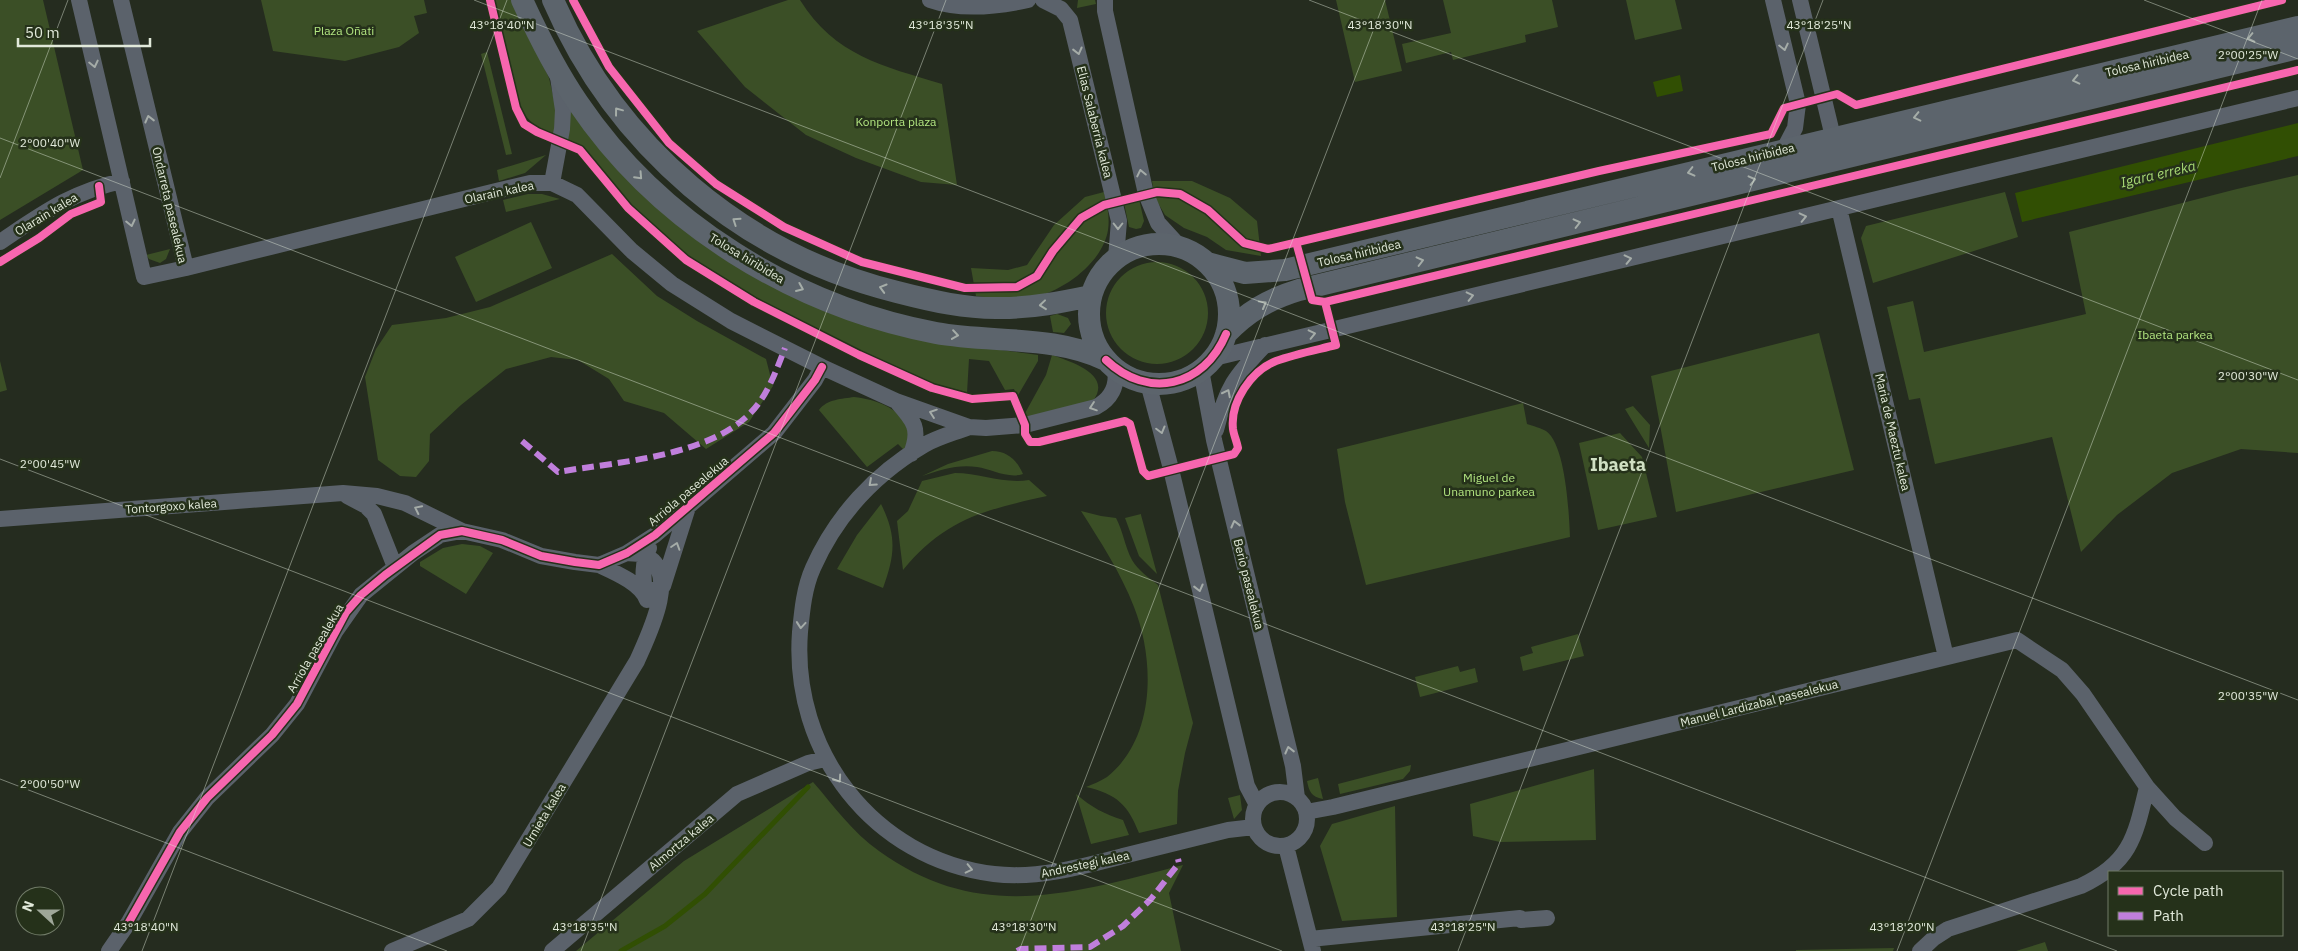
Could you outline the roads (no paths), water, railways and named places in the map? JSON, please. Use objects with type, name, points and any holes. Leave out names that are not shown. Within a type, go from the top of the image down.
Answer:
[{"type":"main road","name":"Tolosa hiribidea","points":[[522,0],[556,68],[579,104],[616,150],[646,184],[720,244],[775,277],[874,316],[934,332],[974,338],[1059,345],[1083,350],[1111,365]]},
{"type":"main road","name":"Tolosa hiribidea","points":[[553,0],[579,54],[601,88],[637,135],[662,162],[721,211],[786,252],[842,276],[939,303],[1002,308],[1048,305],[1091,296]]},
{"type":"main road","name":"Tolosa hiribidea","points":[[1207,263],[1245,273],[1285,270],[1833,137],[2298,27]]},
{"type":"main road","name":"Tolosa hiribidea","points":[[1226,334],[1263,303],[1292,292],[2298,48]]},
{"type":"main road","points":[[1166,244],[1189,250],[1207,263],[1217,275],[1224,289],[1229,319],[1226,334],[1207,364],[1184,379],[1166,384],[1148,383],[1131,378],[1111,365],[1092,333],[1089,314],[1091,296],[1097,282],[1105,269],[1116,258],[1127,251],[1146,245],[1166,244]]},
{"type":"street","name":"Ondarreta pasealekua","points":[[79,0],[144,277],[186,268],[121,0]]},
{"type":"street","points":[[930,0],[965,7],[991,6],[1028,0]]},
{"type":"street","points":[[1043,0],[1061,9],[1070,20]]},
{"type":"street","name":"Elias Salaberria kalea","points":[[1072,0],[1070,20],[1118,221],[1116,258]]},
{"type":"street","points":[[1105,0],[1104,11],[1146,194],[1158,223],[1178,246]]},
{"type":"street","points":[[1773,0],[1798,104],[1795,128],[1784,149]]},
{"type":"street","points":[[1800,0],[1833,137]]},
{"type":"street","points":[[552,183],[562,129],[563,110],[556,68]]},
{"type":"street","points":[[1207,364],[1265,346],[2298,98]]},
{"type":"street","name":"Olarain kalea","points":[[0,242],[69,197],[98,186],[122,181]]},
{"type":"street","name":"Olarain kalea","points":[[186,268],[496,190],[530,183],[552,183],[577,195],[632,251],[672,284],[731,321],[822,367],[896,401],[969,427]]},
{"type":"street","name":"Maria de Maeztu kalea","points":[[1839,208],[1946,656]]},
{"type":"street","points":[[1214,440],[1222,402],[1232,382],[1265,346]]},
{"type":"street","name":"Berio pasealekua","points":[[1207,364],[1214,440],[1293,766],[1297,798]]},
{"type":"street","points":[[969,427],[1013,427],[1096,407],[1102,404],[1112,393],[1116,377],[1111,365]]},
{"type":"street","name":"Arriola pasealekua","points":[[109,951],[129,922],[180,832],[207,798],[272,735],[296,704],[346,612],[361,595],[395,567],[440,535],[462,531],[502,540],[541,556],[599,565],[627,553],[655,535],[774,433],[811,386],[822,367]]},
{"type":"street","points":[[1148,383],[1170,465],[1247,786],[1256,805]]},
{"type":"street","points":[[896,401],[911,418],[916,430],[911,454]]},
{"type":"street","name":"Andrestegi kalea","points":[[969,427],[926,444],[873,481],[844,516],[826,542],[812,570],[804,597],[798,654],[800,681],[806,708],[816,738],[825,759],[838,780],[878,823],[907,843],[935,859],[966,869],[995,874],[1048,873],[1228,830],[1254,827]]},
{"type":"street","points":[[342,494],[366,506],[374,514],[395,567]]},
{"type":"street","name":"Tontorgoxo kalea","points":[[0,519],[342,494],[377,496],[405,503],[462,531]]},
{"type":"street","name":"Urnieta kalea","points":[[392,951],[468,920],[499,888],[637,661],[650,632],[689,506]]},
{"type":"street","points":[[650,632],[650,607],[645,593],[643,574],[645,555],[655,535]]},
{"type":"street","points":[[627,553],[645,555],[657,566],[663,586],[645,593]]},
{"type":"street","points":[[599,565],[617,573],[645,593]]},
{"type":"street","name":"Manuel Lardizabal pasealekua","points":[[1306,812],[2016,640],[2062,670],[2083,694],[2147,787],[2175,818],[2205,843]]},
{"type":"street","name":"Almortza kalea","points":[[552,951],[737,794],[808,763],[825,759]]},
{"type":"street","points":[[1920,951],[1934,938],[1948,929],[2081,886],[2100,877],[2116,865],[2126,852],[2140,818],[2147,787]]},
{"type":"street","points":[[1276,792],[1283,792],[1297,798],[1306,812],[1307,824],[1302,836],[1286,846],[1270,845],[1257,835],[1253,816],[1256,805],[1268,795],[1276,792]]},
{"type":"street","points":[[1286,846],[1311,945],[1520,918],[1521,920],[1547,918]]},
{"type":"water","points":[[1680,75],[1683,91],[1657,97],[1653,82]]},
{"type":"water","name":"Igara erreka","points":[[2298,123],[2298,156],[2022,222],[2015,193]]},
{"type":"waterway","points":[[621,951],[665,926],[705,894],[808,787]]},
{"type":"district","name":"Ibaeta","points":[[1618,464]]},
{"type":"park label","name":"Plaza Oñati","points":[[344,30]]},
{"type":"park label","name":"Konporta plaza","points":[[896,121]]},
{"type":"park label","name":"Ibaeta parkea","points":[[2175,334]]},
{"type":"park label","name":"Miguel de Unamuno parkea","points":[[1489,484]]}]
